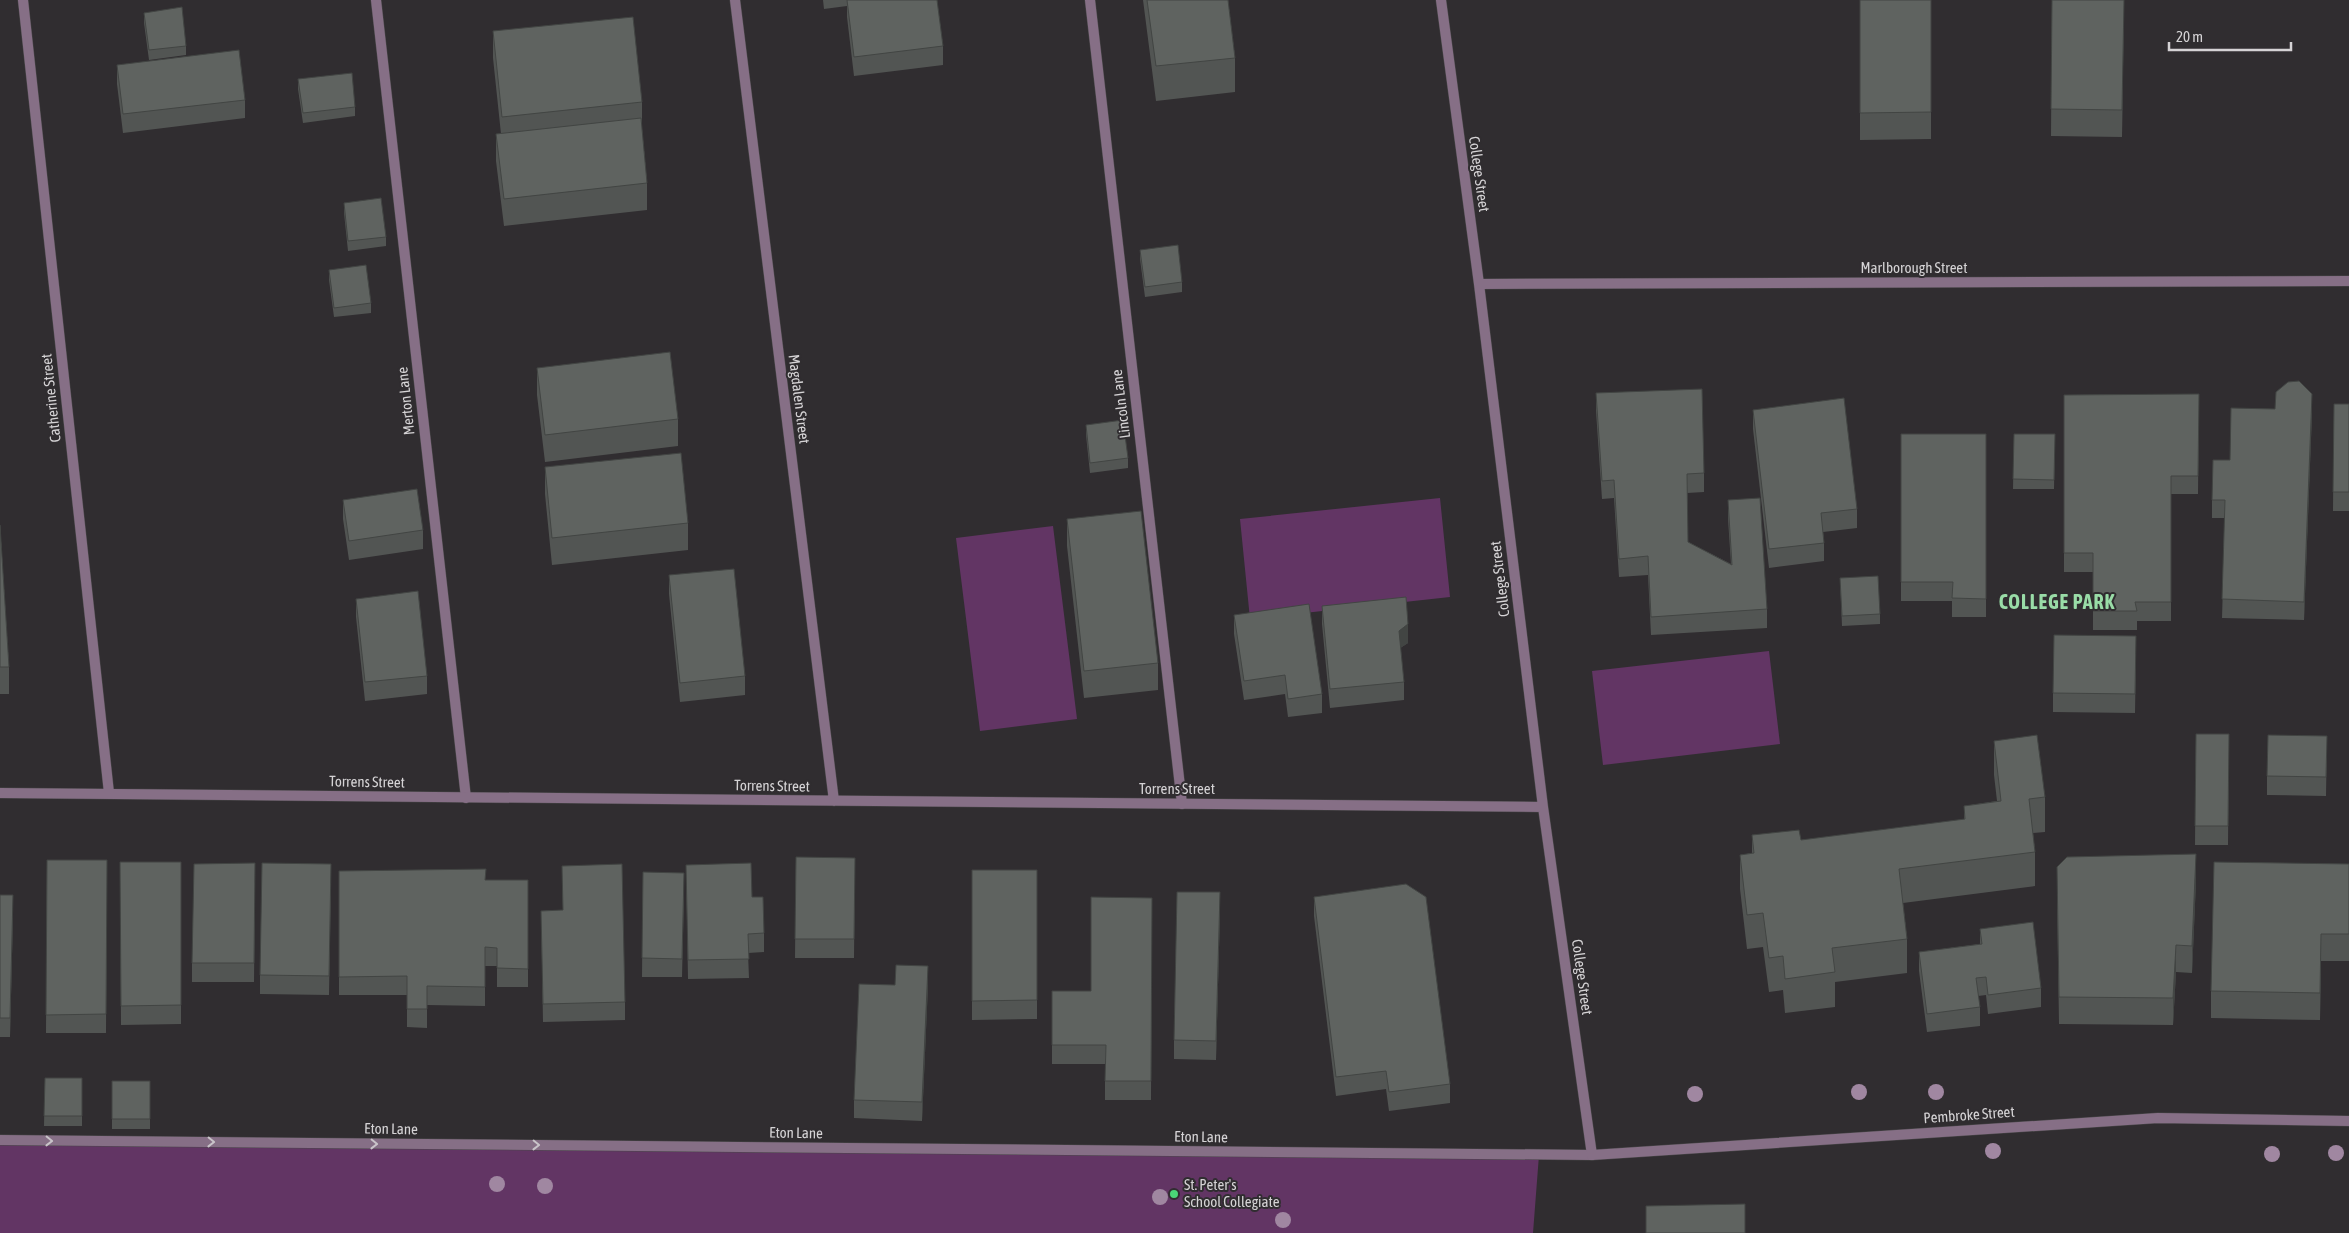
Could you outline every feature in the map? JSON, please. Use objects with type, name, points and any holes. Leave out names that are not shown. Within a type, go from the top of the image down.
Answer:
[{"type":"street","name":"Catherine Street","points":[[23,0],[109,793]]},
{"type":"street","name":"Merton Lane","points":[[376,0],[466,798]]},
{"type":"street","name":"Magdalen Street","points":[[735,0],[834,801]]},
{"type":"street","name":"Lincoln Lane","points":[[1090,0],[1182,804]]},
{"type":"street","name":"College Street","points":[[1441,0],[1479,284],[1543,807],[1592,1155]]},
{"type":"street","name":"Marlborough Street","points":[[1479,284],[2349,281]]},
{"type":"street","name":"Torrens Street","points":[[0,792],[1543,807]]},
{"type":"street","name":"Pembroke Street","points":[[1592,1155],[2158,1118],[2349,1122]]},
{"type":"street","name":"Eton Lane","points":[[0,1140],[1592,1155]]},
{"type":"shaded area","points":[[1440,498],[1450,597],[1250,619],[1240,519]]},
{"type":"shaded area","points":[[1053,526],[1077,719],[980,731],[956,538]]},
{"type":"shaded area","points":[[1769,651],[1780,744],[1603,765],[1592,671]]},
{"type":"shaded area","name":"St. Peter's School Collegiate","points":[[0,1140],[1539,1155],[1533,1233],[0,1233]]},
{"type":"building","points":[[847,0],[937,0],[943,46],[854,57]]},
{"type":"building","points":[[1147,0],[1228,0],[1235,58],[1156,66]]},
{"type":"building","points":[[1860,0],[1931,0],[1931,112],[1860,113]]},
{"type":"building","points":[[2052,0],[2124,0],[2122,110],[2051,109]]},
{"type":"building","points":[[182,7],[186,46],[149,50],[144,13]]},
{"type":"building","points":[[633,17],[642,102],[502,117],[493,31]]},
{"type":"building","points":[[239,50],[245,100],[123,114],[117,65]]},
{"type":"building","points":[[352,73],[355,107],[303,113],[298,79]]},
{"type":"building","points":[[641,118],[647,183],[504,199],[496,134]]},
{"type":"building","points":[[381,198],[386,237],[348,241],[344,203]]},
{"type":"building","points":[[1178,245],[1182,282],[1145,287],[1140,250]]},
{"type":"building","points":[[366,265],[371,303],[334,308],[329,270]]},
{"type":"building","points":[[670,352],[678,419],[545,435],[537,368]]},
{"type":"building","points":[[2299,381],[2312,394],[2304,602],[2222,599],[2225,500],[2212,500],[2213,460],[2230,460],[2231,408],[2275,409],[2276,392],[2288,382]]},
{"type":"building","points":[[1702,389],[1704,473],[1687,474],[1688,542],[1732,565],[1728,500],[1760,498],[1767,609],[1651,617],[1648,556],[1619,559],[1614,480],[1602,481],[1596,393]]},
{"type":"building","points":[[2199,394],[2198,476],[2171,476],[2171,602],[2135,602],[2137,611],[2093,611],[2093,553],[2064,553],[2064,395]]},
{"type":"building","points":[[1844,398],[1857,509],[1821,513],[1824,543],[1769,549],[1753,410]]},
{"type":"building","points":[[2334,404],[2349,404],[2349,492],[2333,492]]},
{"type":"building","points":[[1123,420],[1128,458],[1090,463],[1086,425]]},
{"type":"building","points":[[1901,434],[1986,434],[1986,599],[1952,598],[1953,582],[1901,582]]},
{"type":"building","points":[[2014,434],[2055,434],[2054,480],[2013,479]]},
{"type":"building","points":[[681,453],[688,523],[552,538],[545,467]]},
{"type":"building","points":[[417,489],[423,530],[349,541],[343,500]]},
{"type":"building","points":[[1141,511],[1158,663],[1084,671],[1067,519]]},
{"type":"building","points":[[0,525],[9,667],[0,667]]},
{"type":"building","points":[[734,569],[745,676],[680,683],[669,575]]},
{"type":"building","points":[[1878,576],[1880,614],[1842,616],[1840,578]]},
{"type":"building","points":[[418,591],[427,676],[365,682],[356,599]]},
{"type":"building","points":[[1406,597],[1408,624],[1399,631],[1404,682],[1330,689],[1322,606]]},
{"type":"building","points":[[1309,604],[1322,694],[1288,699],[1285,675],[1244,681],[1234,615]]},
{"type":"building","points":[[2054,635],[2136,636],[2135,694],[2053,693]]},
{"type":"building","points":[[2196,734],[2229,734],[2228,826],[2195,826]]},
{"type":"building","points":[[2037,735],[2045,797],[2029,799],[2035,852],[1899,869],[1907,939],[1832,948],[1835,972],[1785,979],[1783,956],[1769,958],[1763,913],[1747,915],[1740,855],[1754,853],[1752,835],[1799,830],[1801,840],[1965,819],[1964,806],[2001,801],[1994,741]]},
{"type":"building","points":[[2268,735],[2327,736],[2326,777],[2267,776]]},
{"type":"building","points":[[2196,854],[2192,946],[2176,945],[2173,998],[2059,997],[2057,867],[2067,857]]},
{"type":"building","points":[[796,857],[855,858],[854,939],[795,939]]},
{"type":"building","points":[[47,860],[107,860],[106,1014],[46,1015]]},
{"type":"building","points":[[120,862],[181,862],[181,1005],[121,1006]]},
{"type":"building","points":[[2214,862],[2349,864],[2349,934],[2321,934],[2320,993],[2211,991]]},
{"type":"building","points":[[255,863],[254,963],[192,963],[194,864]]},
{"type":"building","points":[[262,863],[331,864],[329,976],[260,975]]},
{"type":"building","points":[[751,863],[752,897],[763,897],[764,933],[748,934],[749,959],[688,960],[686,865]]},
{"type":"building","points":[[622,864],[625,1002],[543,1004],[541,911],[563,910],[562,866]]},
{"type":"building","points":[[486,869],[485,880],[528,880],[528,969],[497,968],[497,948],[485,947],[485,987],[427,986],[427,1009],[407,1009],[407,976],[339,977],[339,871]]},
{"type":"building","points":[[972,870],[1037,870],[1037,1000],[972,1001]]},
{"type":"building","points":[[643,872],[684,873],[682,959],[642,958]]},
{"type":"building","points":[[1406,884],[1426,897],[1450,1084],[1389,1092],[1386,1071],[1336,1077],[1314,897]]},
{"type":"building","points":[[1177,892],[1220,892],[1216,1041],[1174,1040]]},
{"type":"building","points":[[0,895],[13,895],[10,1018],[0,1018]]},
{"type":"building","points":[[1091,897],[1152,898],[1151,1081],[1105,1081],[1106,1045],[1052,1045],[1052,991],[1091,991]]},
{"type":"building","points":[[2033,922],[2041,988],[1988,995],[1986,977],[1976,978],[1980,1007],[1927,1014],[1919,952],[1982,944],[1980,929]]},
{"type":"building","points":[[896,965],[928,966],[922,1102],[854,1100],[859,984],[895,985]]},
{"type":"building","points":[[45,1078],[82,1078],[82,1116],[44,1116]]},
{"type":"building","points":[[112,1081],[150,1081],[150,1119],[112,1119]]},
{"type":"building","points":[[1745,1204],[1745,1233],[1646,1233],[1646,1206]]},
{"type":"place","name":"St. Peter's School Collegiate","points":[[1174,1194]]},
{"type":"district","name":"COLLEGE PARK","points":[[2057,602]]}]
